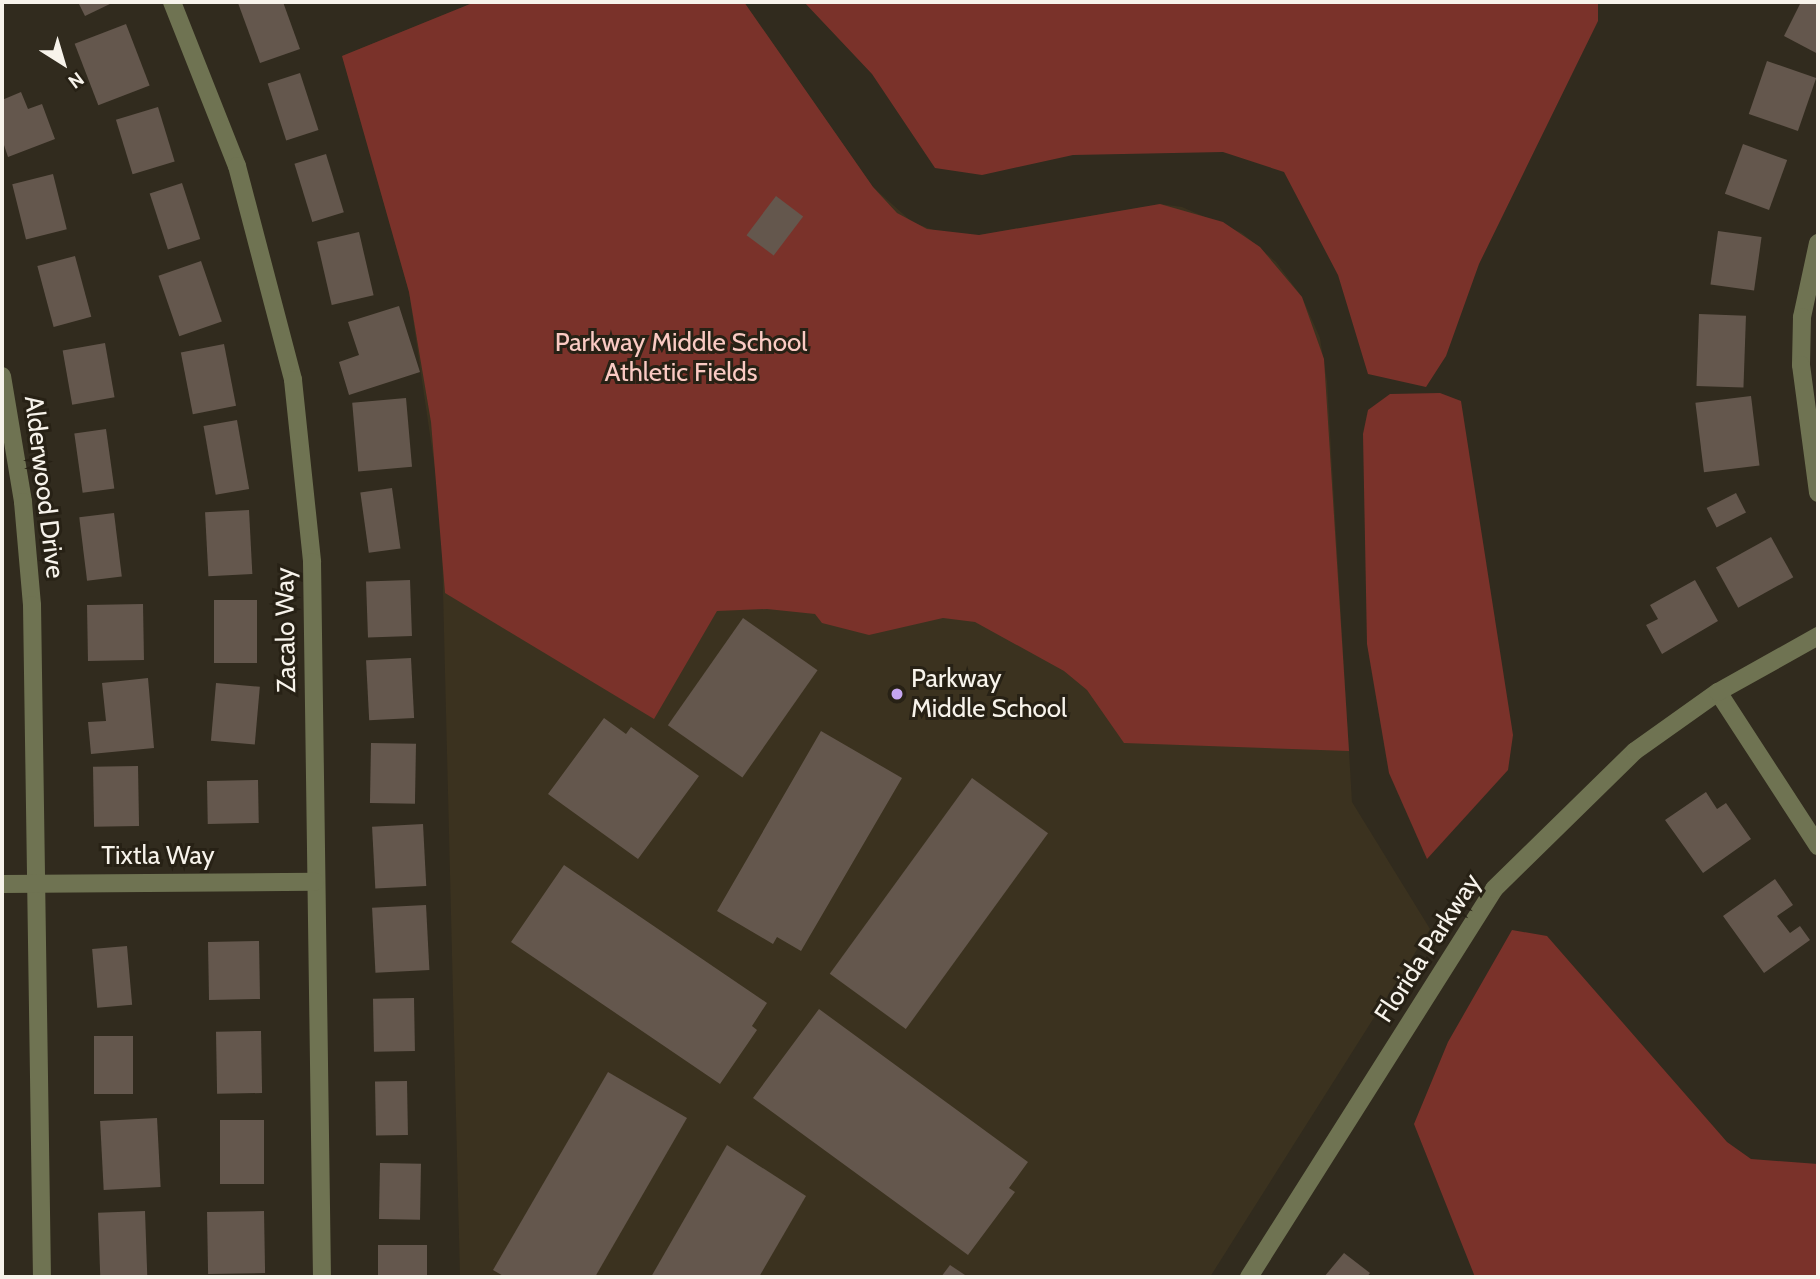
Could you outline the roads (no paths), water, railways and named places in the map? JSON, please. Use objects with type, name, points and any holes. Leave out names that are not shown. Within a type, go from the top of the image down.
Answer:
[{"type":"street","name":"Zacalo Way","points":[[172,2],[237,166],[293,380],[312,562],[322,1277]]},
{"type":"street","points":[[1818,243],[1802,317],[1801,365],[1818,493]]},
{"type":"street","name":"Alderwood Drive","points":[[2,376],[23,502],[32,605],[42,1277]]},
{"type":"street","name":"Florida Parkway","points":[[1250,1277],[1494,889],[1636,751],[1718,692],[1818,636]]},
{"type":"street","points":[[1718,692],[1818,846]]},
{"type":"street","name":"Tixtla Way","points":[[2,884],[315,882]]},
{"type":"place","name":"Parkway Middle School","points":[[897,694]]},
{"type":"park label","name":"Parkway Middle School Athletic Fields","points":[[681,358]]}]
